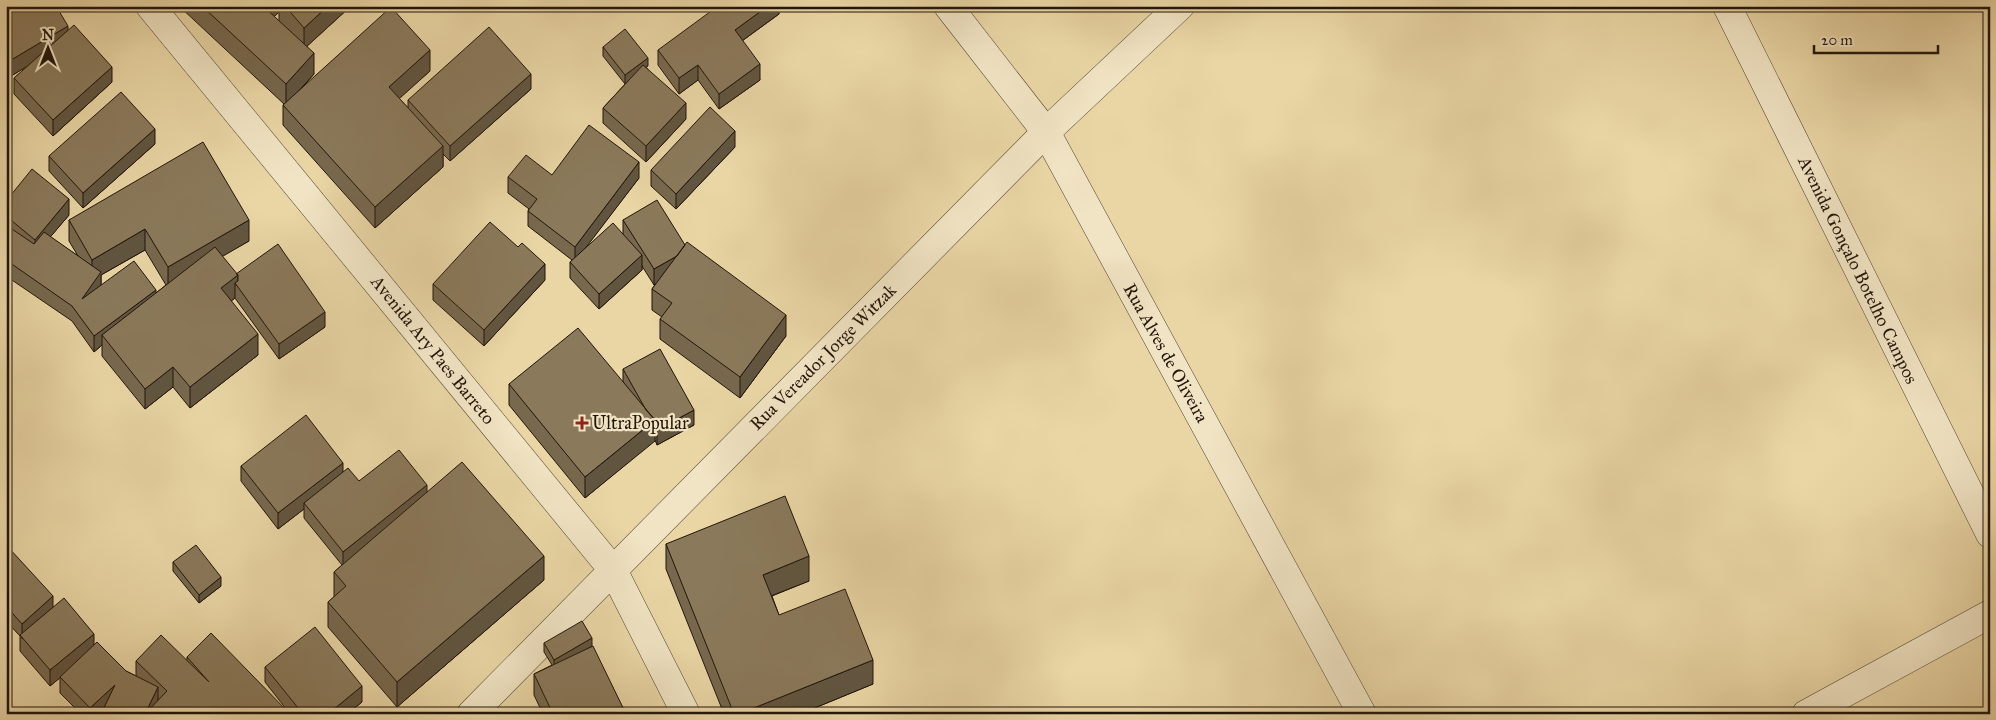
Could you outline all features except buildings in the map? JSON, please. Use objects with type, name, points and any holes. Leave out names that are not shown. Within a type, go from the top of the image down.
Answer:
[{"type":"street","name":"Avenida Ary Paes Barreto","points":[[150,6],[613,570],[686,714]]},
{"type":"street","name":"Rua Alves de Oliveira","points":[[948,6],[1046,132],[1362,714]]},
{"type":"street","name":"Rua Vereador Jorge Witzak","points":[[471,714],[1046,132],[1180,6]]},
{"type":"street","name":"Avenida Gonçalo Botelho Campos","points":[[1727,6],[1990,534]]},
{"type":"street","points":[[1806,714],[1990,614]]},
{"type":"place","name":"UltraPopular","points":[[582,423]]}]
